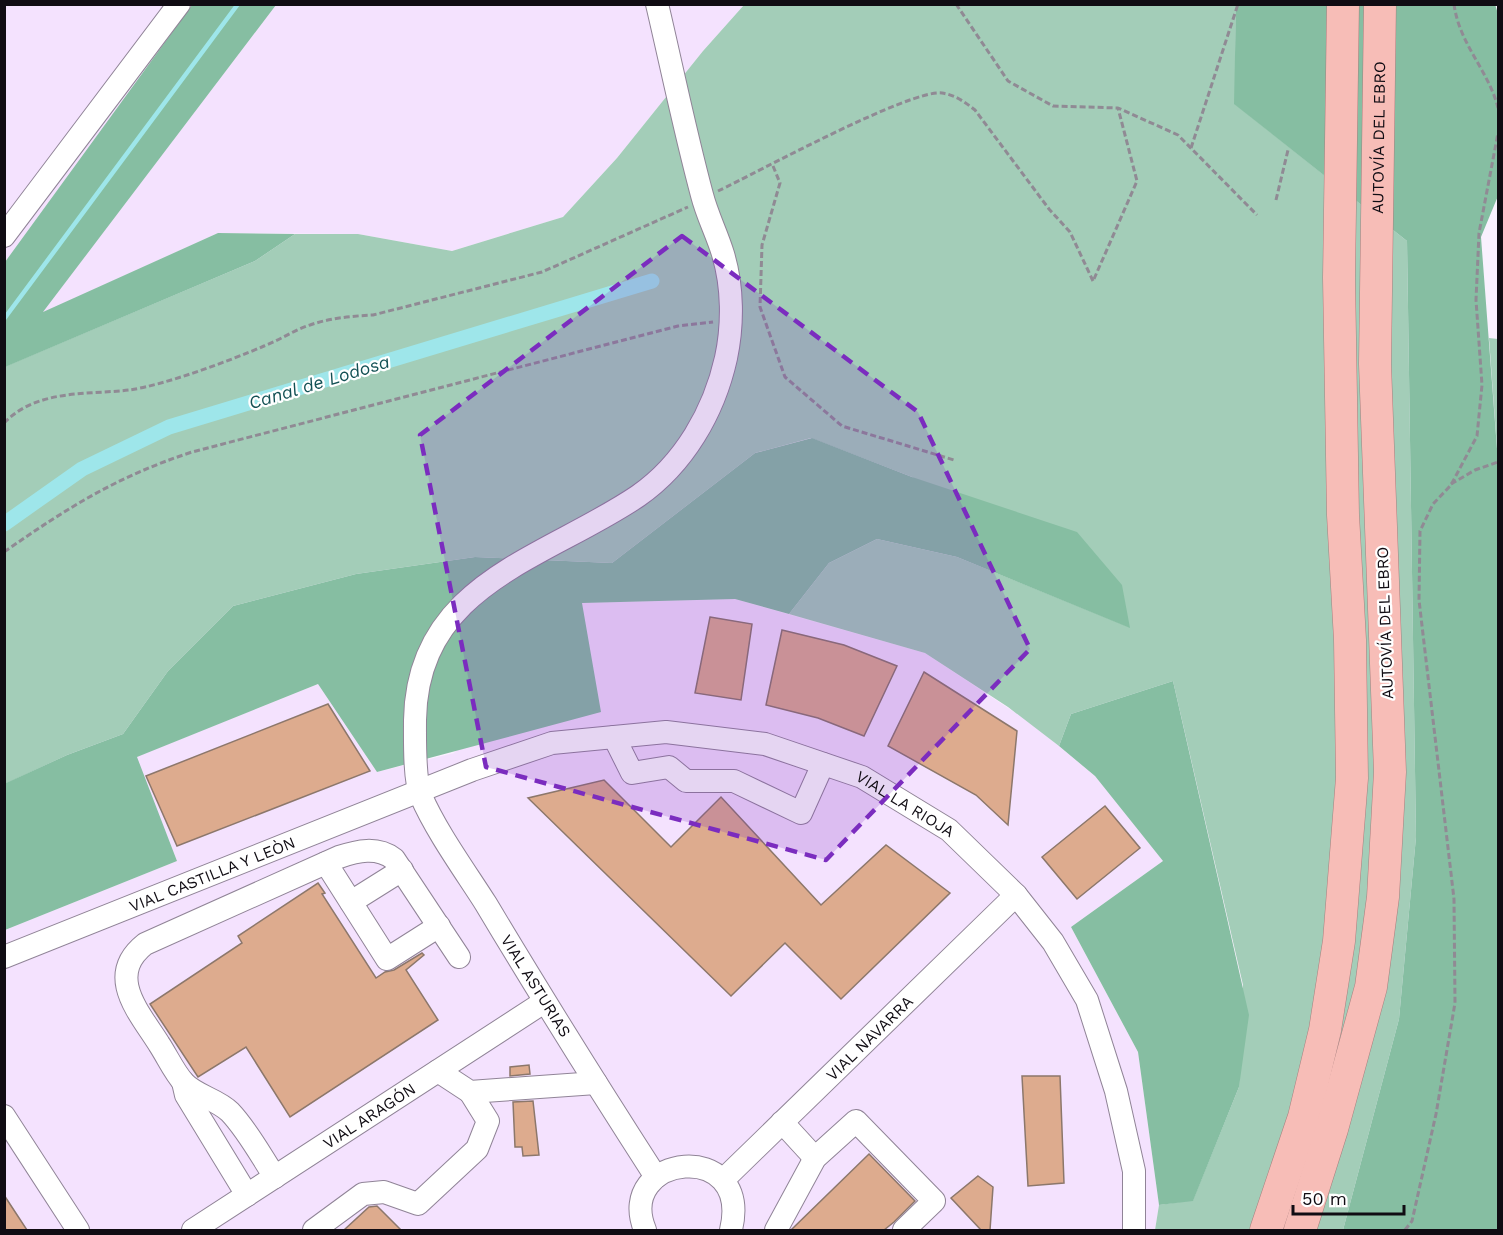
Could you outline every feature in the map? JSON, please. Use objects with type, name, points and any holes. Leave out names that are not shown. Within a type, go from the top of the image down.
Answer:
[{"type":"highway","points":[[1266,1230],[1280,1194],[1312,1085],[1325,1030],[1339,941],[1352,778],[1339,278],[1343,4]]},
{"type":"highway","name":"AUTOVÍA DEL EBRO","points":[[1300,1230],[1332,1129],[1371,987],[1383,897],[1390,772],[1375,364],[1380,4]]},
{"type":"highway","points":[[1243,1230],[1273,1164],[1293,1110],[1339,941]]},
{"type":"highway","points":[[1318,1230],[1365,1061],[1371,987]]},
{"type":"street","points":[[4,236],[179,4]]},
{"type":"street","points":[[419,794],[415,694],[424,663],[437,637],[452,615],[485,584],[504,570],[640,495],[680,456],[704,419],[719,387],[731,322],[730,294],[724,256],[702,199],[657,4]]},
{"type":"street","name":"VIAL LA RIOJA","points":[[419,794],[472,770],[552,743],[666,732],[765,744],[862,777],[950,830],[1016,895],[1053,942],[1087,1000],[1116,1091],[1134,1171],[1134,1230]]},
{"type":"street","points":[[614,737],[632,774],[669,767],[686,781],[734,781],[801,813],[823,764]]},
{"type":"street","name":"VIAL CASTILLA Y LEÒN","points":[[4,957],[419,794]]},
{"type":"street","name":"VIAL ASTURIAS","points":[[419,794],[544,1002],[656,1177]]},
{"type":"street","points":[[247,1195],[186,1095],[183,1082],[132,1002],[126,976],[131,959],[145,944],[326,863],[352,853],[376,851],[394,859],[459,957]]},
{"type":"street","points":[[326,863],[387,959],[439,926]]},
{"type":"street","points":[[351,902],[402,870]]},
{"type":"street","name":"VIAL NAVARRA","points":[[723,1180],[1016,895]]},
{"type":"street","name":"VIAL ARAGÓN","points":[[193,1230],[544,1002]]},
{"type":"street","points":[[314,1230],[363,1194],[384,1191],[418,1204],[477,1149],[488,1121],[470,1092],[438,1071]]},
{"type":"street","points":[[183,1082],[230,1111],[275,1177]]},
{"type":"street","points":[[470,1092],[596,1083]]},
{"type":"street","points":[[4,1116],[78,1230]]},
{"type":"street","points":[[776,1230],[815,1158],[856,1121],[934,1201],[904,1230]]},
{"type":"street","points":[[782,1122],[815,1158]]},
{"type":"street","points":[[645,1230],[641,1210],[645,1192],[656,1177],[671,1168],[690,1165],[708,1169],[723,1180],[732,1196],[735,1214],[731,1230]]},
{"type":"path","points":[[956,4],[1008,81],[1053,106],[1118,108],[1178,135],[1257,215]]},
{"type":"path","points":[[1191,148],[1238,4]]},
{"type":"path","points":[[1454,4],[1456,22],[1471,54],[1493,86],[1498,108]]},
{"type":"path","points":[[4,423],[15,411],[41,399],[73,393],[131,390],[264,347],[310,325],[344,317],[373,315],[542,272],[585,255],[637,228],[680,212],[809,146],[916,98],[940,93],[960,98],[975,110],[1042,200],[1070,232],[1093,281],[1137,182],[1118,108]]},
{"type":"path","points":[[1405,1230],[1412,1221],[1436,1114],[1455,1003],[1454,899],[1419,600],[1420,531],[1433,504],[1451,484],[1477,436],[1482,385],[1476,300],[1479,233],[1498,133]]},
{"type":"path","points":[[1276,200],[1288,150]]},
{"type":"path","points":[[773,165],[780,183],[762,245],[760,307],[785,377],[842,426],[954,460]]},
{"type":"path","points":[[4,552],[72,505],[110,484],[144,468],[192,452],[678,326],[731,322]]},
{"type":"path","points":[[1451,484],[1475,470],[1498,462]]},
{"type":"highlighted area","points":[[682,236],[918,412],[1030,649],[826,860],[486,767],[420,435]]},
{"type":"shaded area","points":[[5,5],[192,5],[5,262]]},
{"type":"shaded area","points":[[276,5],[744,5],[703,51],[617,158],[563,217],[452,251],[358,234],[218,233],[42,313]]},
{"type":"shaded area","points":[[735,599],[925,653],[1031,723],[1095,776],[1163,861],[1071,927],[1138,1052],[1159,1205],[1155,1230],[5,1230],[5,930],[177,861],[136,757],[318,684],[377,772],[454,753],[582,603]]},
{"type":"green space","points":[[1495,4],[1498,14],[1498,196],[1481,237],[1498,462],[1498,1230],[1343,1230],[1399,1019],[1416,837],[1407,241],[1234,104],[1236,5]]},
{"type":"green space","points":[[192,5],[276,5],[43,312],[218,233],[295,234],[255,261],[5,367],[5,262]]},
{"type":"green space","points":[[744,5],[1236,5],[1235,104],[1407,241],[1416,837],[1399,1019],[1343,1230],[1155,1230],[1159,1205],[1193,1200],[1239,1087],[1243,985],[1173,681],[1071,714],[1059,746],[1008,707],[925,653],[789,614],[829,563],[877,539],[957,557],[1129,627],[912,477],[811,438],[755,453],[612,563],[475,557],[356,574],[233,606],[168,671],[123,734],[67,755],[5,784],[4,367],[255,261],[295,234],[358,234],[452,251],[563,217],[617,158],[703,51]]},
{"type":"green space","points":[[1489,338],[1498,339],[1498,462]]},
{"type":"green space","points":[[812,438],[912,477],[1077,532],[1122,585],[1130,628],[957,557],[877,539],[829,563],[789,614],[735,599],[582,603],[601,712],[377,772],[318,684],[137,757],[177,861],[5,930],[4,784],[67,755],[123,734],[168,671],[233,606],[356,574],[475,557],[612,563],[755,453]]},
{"type":"green space","points":[[1173,681],[1249,1015],[1239,1087],[1193,1201],[1159,1205],[1138,1052],[1071,927],[1163,861],[1095,776],[1059,746],[1071,714]]},
{"type":"building","points":[[710,617],[752,624],[741,700],[695,693]]},
{"type":"building","points":[[782,630],[844,645],[897,666],[864,736],[818,718],[766,705]]},
{"type":"building","points":[[924,672],[1017,731],[1008,825],[976,795],[888,746]]},
{"type":"building","points":[[328,704],[370,771],[177,846],[146,776]]},
{"type":"building","points":[[604,780],[671,847],[721,797],[821,905],[886,845],[950,893],[841,999],[785,943],[731,996],[528,798]]},
{"type":"building","points":[[1105,806],[1140,848],[1077,899],[1042,857]]},
{"type":"building","points":[[318,883],[325,893],[322,894],[376,978],[422,953],[424,955],[406,970],[438,1020],[290,1117],[246,1047],[198,1077],[150,1004],[242,943],[238,936]]},
{"type":"building","points":[[529,1065],[530,1074],[510,1076],[510,1067]]},
{"type":"building","points":[[1022,1076],[1060,1076],[1064,1183],[1028,1186]]},
{"type":"building","points":[[533,1101],[539,1155],[523,1156],[522,1147],[515,1147],[513,1102]]},
{"type":"building","points":[[869,1154],[915,1201],[894,1222],[884,1230],[791,1230]]},
{"type":"building","points":[[978,1176],[993,1187],[990,1230],[981,1230],[951,1198]]},
{"type":"building","points":[[4,1195],[27,1230],[4,1230]]},
{"type":"building","points":[[377,1206],[401,1230],[344,1230],[369,1207]]},
{"type":"waterway","points":[[4,319],[238,4]]},
{"type":"waterway","name":"Canal de Lodosa","points":[[4,524],[82,469],[169,427],[652,281]]}]
